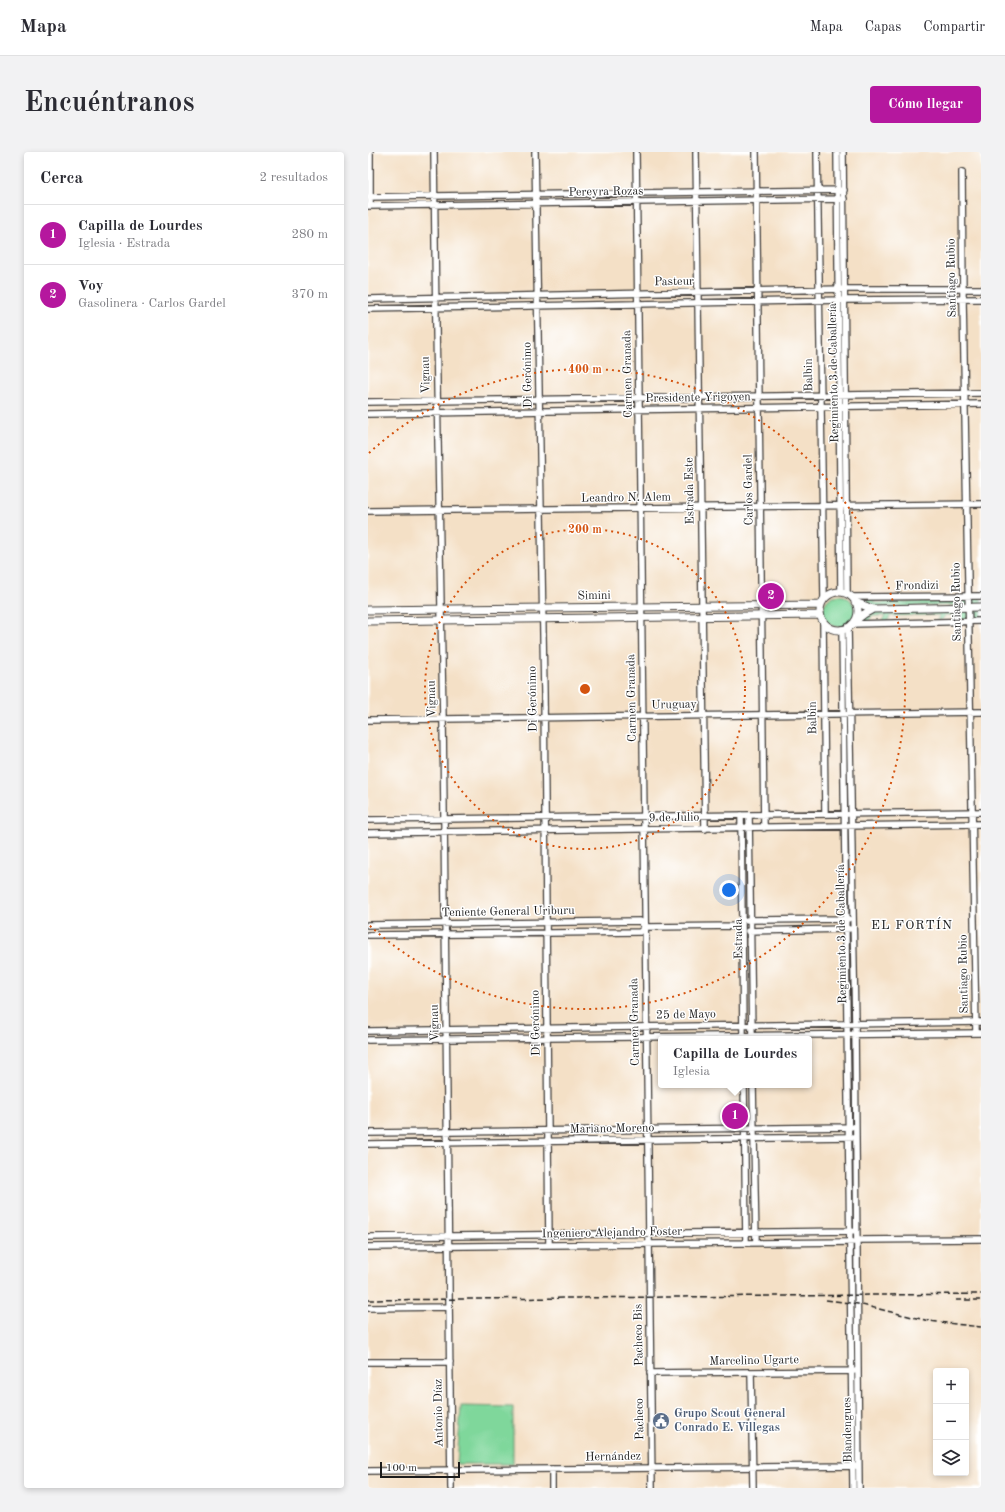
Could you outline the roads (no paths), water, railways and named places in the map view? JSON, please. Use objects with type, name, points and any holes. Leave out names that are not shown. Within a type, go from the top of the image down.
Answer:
[{"type":"main road","points":[[873,609],[849,596],[835,592],[829,594],[822,602],[821,618],[831,628],[849,625],[873,609],[981,608]]},
{"type":"main road","points":[[849,596],[858,609],[857,614],[849,625]]},
{"type":"main road","name":"Simini","points":[[368,610],[761,606],[822,602]]},
{"type":"main road","name":"Simini","points":[[368,621],[702,616],[821,618]]},
{"type":"street","points":[[369,206],[370,152]]},
{"type":"street","name":"Vignau","points":[[434,152],[443,719],[449,1307]]},
{"type":"street","name":"Di Gerónimo","points":[[535,152],[544,718],[549,1245]]},
{"type":"street","name":"Carmen Granada","points":[[636,152],[649,1244]]},
{"type":"street","name":"Estrada Este","points":[[696,152],[705,829]]},
{"type":"street","name":"Carlos Gardel","points":[[756,152],[764,828]]},
{"type":"street","name":"Balbin","points":[[817,152],[821,396],[822,602]]},
{"type":"street","name":"Regimiento 3 de Caballería","points":[[837,152],[841,191]]},
{"type":"street","name":"Regimiento 3 de Caballería","points":[[843,152],[841,191],[843,506],[849,596]]},
{"type":"street","name":"Santiago Rubio","points":[[962,172],[968,622],[974,922],[979,1033]]},
{"type":"street","name":"Pereyra Rozas","points":[[369,197],[841,191]]},
{"type":"street","name":"Pereyra Rozas","points":[[369,206],[841,199]]},
{"type":"street","name":"Pasteur","points":[[368,299],[841,289],[981,289]]},
{"type":"street","name":"Pasteur","points":[[368,309],[841,300],[981,300]]},
{"type":"street","name":"Presidente Yrigoyen","points":[[368,402],[981,393]]},
{"type":"street","name":"Presidente Yrigoyen","points":[[368,414],[981,404]]},
{"type":"street","name":"Leandro N. Alem","points":[[368,511],[981,504]]},
{"type":"street","name":"Frondizi","points":[[849,596],[981,596]]},
{"type":"street","name":"Balbin","points":[[821,618],[825,814]]},
{"type":"street","points":[[849,625],[981,621]]},
{"type":"street","name":"Regimiento 3 de Caballería","points":[[849,625],[858,1295]]},
{"type":"street","name":"Regimiento 3 de Caballería","points":[[849,625],[843,714],[851,1295]]},
{"type":"street","name":"Uruguay","points":[[368,720],[981,712]]},
{"type":"street","name":"9 de Julio","points":[[368,820],[981,812]]},
{"type":"street","name":"Estrada","points":[[741,815],[743,1036]]},
{"type":"street","name":"Estrada","points":[[750,815],[752,1036]]},
{"type":"street","name":"9 de Julio","points":[[368,833],[981,824]]},
{"type":"street","points":[[742,926],[744,920],[853,919]]},
{"type":"street","name":"Teniente General Uriburu","points":[[368,925],[640,921],[645,927]]},
{"type":"street","points":[[974,922],[981,922]]},
{"type":"street","name":"Teniente General Uriburu","points":[[368,935],[640,932],[645,927],[742,926],[745,931],[853,929]]},
{"type":"street","name":"25 de Mayo","points":[[368,1031],[979,1022]]},
{"type":"street","name":"25 de Mayo","points":[[784,1036],[979,1033]]},
{"type":"street","name":"25 de Mayo","points":[[368,1040],[658,1036]]},
{"type":"street","points":[[744,1088],[746,1243]]},
{"type":"street","points":[[753,1088],[756,1243]]},
{"type":"street","name":"Mariano Moreno","points":[[368,1133],[856,1127]]},
{"type":"street","name":"Mariano Moreno","points":[[368,1144],[856,1137]]},
{"type":"street","name":"Ingeniero Alejandro Foster","points":[[368,1237],[857,1231]]},
{"type":"street","name":"Ingeniero Alejandro Foster","points":[[368,1247],[850,1242],[981,1239]]},
{"type":"street","name":"Pacheco Bis","points":[[649,1244],[650,1374]]},
{"type":"street","name":"Blandengues","points":[[851,1295],[853,1488]]},
{"type":"street","name":"Blandengues","points":[[858,1295],[859,1488]]},
{"type":"street","points":[[368,1308],[449,1307]]},
{"type":"street","name":"Antonio Díaz","points":[[449,1307],[451,1488]]},
{"type":"street","points":[[368,1362],[450,1362]]},
{"type":"street","name":"Marcelino Ugarte","points":[[650,1374],[858,1371]]},
{"type":"street","points":[[751,1372],[752,1488]]},
{"type":"street","name":"Pacheco","points":[[650,1374],[652,1488]]},
{"type":"street","name":"Hernández","points":[[368,1471],[859,1466]]},
{"type":"street","points":[[552,1469],[552,1488]]},
{"type":"railway","points":[[368,1300],[981,1294]]},
{"type":"railway","points":[[826,1300],[858,1304],[929,1321],[981,1327]]},
{"type":"railway","points":[[956,1300],[981,1300]]},
{"type":"place","name":"Voy","points":[[771,596]]},
{"type":"place","name":"Capilla de Lourdes","points":[[735,1116]]},
{"type":"place","name":"Grupo Scout General Conrado E. Villegas","points":[[661,1421]]},
{"type":"district","name":"EL FORTÍN","points":[[912,925]]}]
